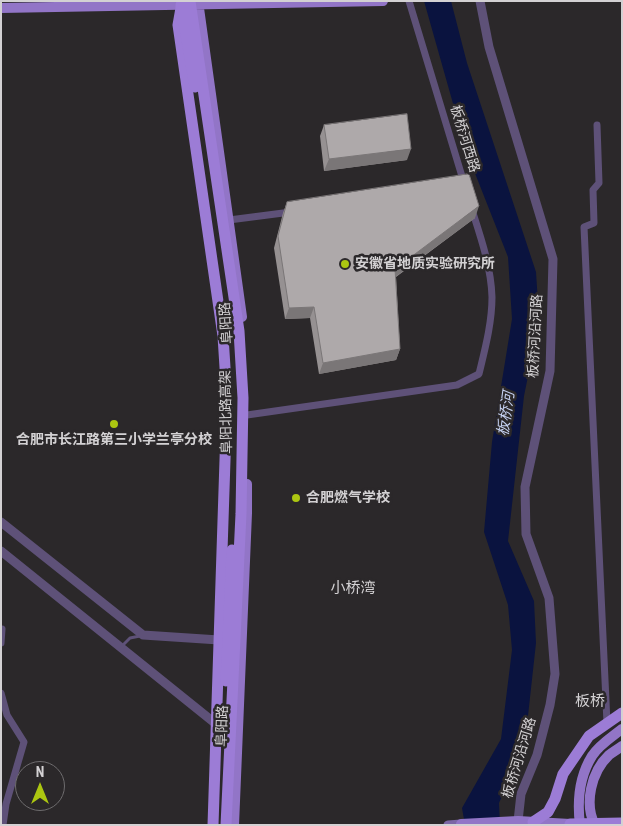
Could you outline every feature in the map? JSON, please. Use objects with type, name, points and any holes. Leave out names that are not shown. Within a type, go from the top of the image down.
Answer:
[{"type":"highway","points":[[190,3],[178,25],[223,336],[227,399],[213,825]]},
{"type":"highway","name":"阜阳北路高架","points":[[190,3],[230,325],[236,416],[234,516],[228,604],[219,825]]},
{"type":"highway","name":"阜阳北路高架","points":[[190,3],[239,331],[243,398],[241,514],[226,825]]},
{"type":"highway","points":[[533,822],[548,812],[563,774],[589,736],[622,713]]},
{"type":"highway","points":[[563,825],[622,823]]},
{"type":"main road","points":[[1,8],[190,3],[383,1]]},
{"type":"main road","name":"阜阳路","points":[[190,3],[229,220],[240,300],[247,386],[247,513],[234,825]]},
{"type":"main road","points":[[580,825],[577,806],[580,782],[592,755],[606,741],[622,730]]},
{"type":"main road","points":[[595,825],[590,815],[590,798],[594,778],[608,756],[622,746]]},
{"type":"main road","points":[[448,825],[504,822],[570,824]]},
{"type":"street","name":"板桥河西路","points":[[409,1],[468,194]]},
{"type":"street","name":"板桥河沿河路","points":[[480,1],[489,47],[553,259],[550,371],[524,487],[526,534],[549,598],[555,674],[550,705],[537,755],[521,794],[518,822]]},
{"type":"street","points":[[597,125],[599,183],[593,190],[594,223],[584,226],[606,723]]},
{"type":"street","points":[[455,187],[465,186]]},
{"type":"street","points":[[247,414],[457,385],[479,374],[488,335],[492,298],[487,257],[470,202]]},
{"type":"street","points":[[229,220],[302,210]]},
{"type":"street","points":[[2,524],[143,635],[219,640]]},
{"type":"street","points":[[1,551],[216,724]]},
{"type":"street","points":[[1,643],[2,629]]},
{"type":"street","points":[[1,693],[7,715],[24,742],[6,804],[3,825]]},
{"type":"lane","points":[[121,647],[130,638],[143,635]]},
{"type":"water","name":"板桥河","points":[[424,1],[451,1],[467,63],[536,272],[538,327],[524,396],[508,541],[534,601],[536,643],[525,743],[499,803],[500,825],[465,825],[462,808],[501,739],[512,650],[508,605],[484,532],[492,442],[512,319],[508,257],[467,153]]},
{"type":"building","points":[[407,114],[411,149],[329,159],[324,125]]},
{"type":"building","name":"安徽省地质实验研究所","points":[[469,174],[479,206],[395,269],[400,349],[323,363],[314,307],[289,308],[278,236],[287,202]]},
{"type":"place","name":"安徽省地质实验研究所","points":[[345,264]]},
{"type":"place","name":"合肥市长江路第三小学兰亭分校","points":[[114,424]]},
{"type":"place","name":"合肥燃气学校","points":[[296,498]]},
{"type":"district","name":"小桥湾","points":[[353,589]]},
{"type":"district","name":"板桥","points":[[590,702]]}]
